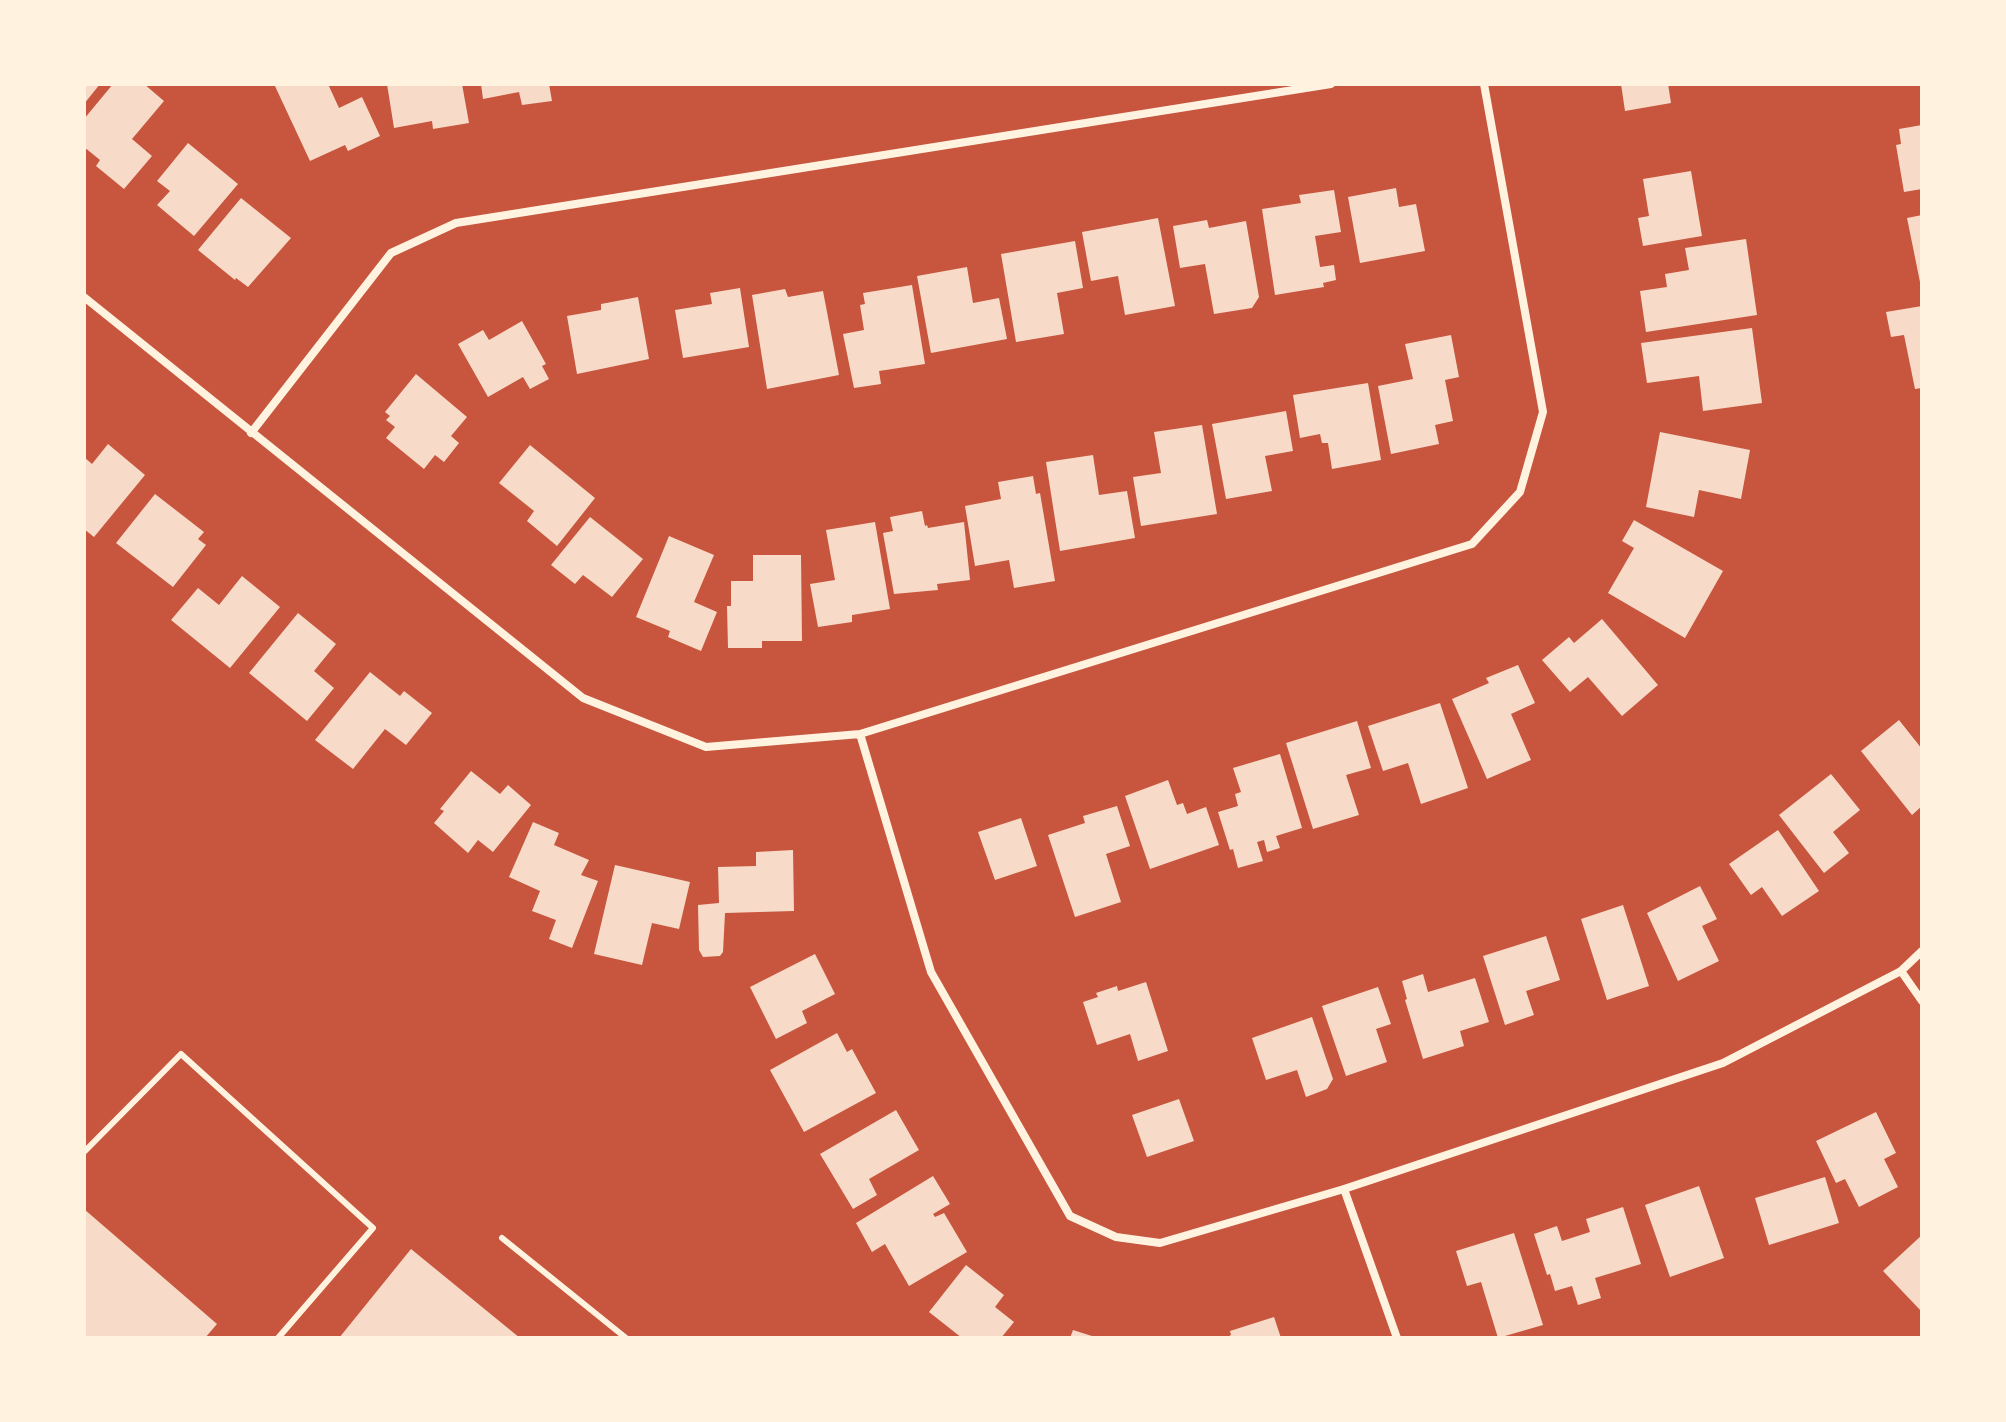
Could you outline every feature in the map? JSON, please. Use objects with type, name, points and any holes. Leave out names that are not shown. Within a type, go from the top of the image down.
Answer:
[{"type":"street","points":[[251,433],[391,253],[456,223],[1331,84]]},
{"type":"street","points":[[84,297],[583,698],[706,747],[860,734],[1472,544],[1520,492],[1543,412],[1484,84]]},
{"type":"street","points":[[860,734],[931,972],[1070,1216],[1116,1237],[1160,1243],[1344,1189],[1723,1063],[1901,971],[1922,951]]},
{"type":"street","points":[[1901,971],[1922,1001]]},
{"type":"street","points":[[1344,1189],[1397,1338]]},
{"type":"lane","points":[[84,1152],[181,1054],[373,1228],[278,1338]]},
{"type":"lane","points":[[502,1238],[626,1338]]},
{"type":"building","points":[[84,84],[100,84],[84,104]]},
{"type":"building","points":[[113,84],[144,84],[164,101],[132,139],[152,156],[124,189],[96,166],[100,160],[84,147],[84,119]]},
{"type":"building","points":[[274,84],[328,84],[339,108],[362,97],[380,136],[348,151],[345,145],[310,161]]},
{"type":"building","points":[[387,84],[462,84],[469,123],[433,129],[432,121],[394,128]]},
{"type":"building","points":[[481,84],[549,84],[552,101],[522,105],[519,92],[483,99]]},
{"type":"building","points":[[1621,84],[1668,84],[1671,103],[1625,111]]},
{"type":"building","points":[[1922,125],[1922,189],[1904,192],[1896,145],[1901,144],[1899,129]]},
{"type":"building","points":[[188,143],[238,184],[194,236],[157,205],[170,191],[157,181]]},
{"type":"building","points":[[1691,171],[1702,236],[1643,246],[1638,218],[1649,216],[1643,179]]},
{"type":"building","points":[[1396,188],[1399,207],[1416,204],[1425,251],[1360,263],[1348,197]]},
{"type":"building","points":[[1334,190],[1341,232],[1315,236],[1320,267],[1334,265],[1336,280],[1323,283],[1324,287],[1275,295],[1262,209],[1301,203],[1299,195]]},
{"type":"building","points":[[241,198],[291,238],[248,287],[198,250]]},
{"type":"building","points":[[1922,215],[1922,287],[1921,287],[1907,218]]},
{"type":"building","points":[[1158,218],[1175,306],[1125,315],[1118,276],[1091,281],[1082,232]]},
{"type":"building","points":[[1207,220],[1209,228],[1246,221],[1259,297],[1252,308],[1214,314],[1205,264],[1180,268],[1173,226]]},
{"type":"building","points":[[1746,239],[1757,315],[1646,332],[1640,291],[1667,287],[1665,274],[1689,270],[1685,248]]},
{"type":"building","points":[[1075,241],[1083,288],[1057,293],[1064,334],[1016,342],[1001,254]]},
{"type":"building","points":[[967,267],[973,303],[999,298],[1007,339],[931,353],[917,276]]},
{"type":"building","points":[[912,285],[925,364],[879,371],[881,384],[854,388],[843,334],[864,330],[860,305],[865,304],[863,293]]},
{"type":"building","points":[[740,288],[749,347],[683,358],[675,310],[712,304],[710,293]]},
{"type":"building","points":[[785,289],[788,297],[823,291],[839,375],[767,389],[752,295]]},
{"type":"building","points":[[638,297],[649,359],[577,374],[567,316],[601,310],[601,304]]},
{"type":"building","points":[[1922,306],[1922,388],[1915,389],[1904,335],[1891,337],[1886,312]]},
{"type":"building","points":[[522,321],[546,364],[542,366],[549,379],[530,389],[523,377],[488,397],[458,344],[483,330],[489,340]]},
{"type":"building","points":[[1752,328],[1762,403],[1703,411],[1699,376],[1647,383],[1641,343]]},
{"type":"building","points":[[1451,335],[1459,377],[1445,380],[1453,421],[1435,425],[1439,444],[1391,454],[1378,386],[1413,379],[1405,344]]},
{"type":"building","points":[[416,374],[467,417],[451,436],[459,443],[444,462],[435,455],[424,469],[386,438],[395,427],[386,420],[390,416],[385,412]]},
{"type":"building","points":[[1368,383],[1381,460],[1332,469],[1328,443],[1322,443],[1320,434],[1300,438],[1293,395]]},
{"type":"building","points":[[1286,411],[1293,451],[1265,456],[1272,491],[1226,499],[1212,424]]},
{"type":"building","points":[[1202,425],[1217,514],[1141,526],[1133,477],[1161,473],[1154,432]]},
{"type":"building","points":[[1660,432],[1750,450],[1741,499],[1699,490],[1694,517],[1646,507]]},
{"type":"building","points":[[108,444],[145,475],[94,537],[84,529],[84,457],[92,464]]},
{"type":"building","points":[[530,445],[595,498],[557,546],[527,521],[534,511],[499,483]]},
{"type":"building","points":[[1093,455],[1099,495],[1127,491],[1135,538],[1060,551],[1046,462]]},
{"type":"building","points":[[1033,476],[1036,494],[1040,493],[1055,581],[1014,588],[1009,560],[975,566],[965,506],[1001,499],[998,482]]},
{"type":"building","points":[[155,494],[204,532],[198,539],[206,545],[173,587],[116,543]]},
{"type":"building","points":[[922,511],[928,528],[964,522],[970,580],[937,584],[938,590],[894,594],[883,533],[893,531],[890,517]]},
{"type":"building","points":[[590,517],[643,559],[612,597],[583,575],[575,584],[551,565]]},
{"type":"building","points":[[1634,520],[1723,571],[1685,638],[1608,593],[1634,548],[1622,541]]},
{"type":"building","points":[[875,522],[890,609],[852,615],[852,622],[818,627],[810,584],[835,580],[826,530]]},
{"type":"building","points":[[669,536],[714,555],[694,602],[717,612],[701,651],[668,637],[670,631],[636,617]]},
{"type":"building","points":[[753,555],[801,555],[802,641],[762,641],[762,648],[728,648],[727,606],[731,606],[731,581],[753,581]]},
{"type":"building","points":[[242,576],[280,607],[230,668],[171,620],[198,588],[219,605]]},
{"type":"building","points":[[298,613],[336,644],[314,671],[334,688],[307,721],[249,673]]},
{"type":"building","points":[[1602,619],[1658,685],[1622,716],[1588,677],[1570,692],[1542,660],[1569,637],[1574,643]]},
{"type":"building","points":[[1518,665],[1535,703],[1511,714],[1531,760],[1487,779],[1452,699],[1489,683],[1486,678]]},
{"type":"building","points":[[370,672],[400,696],[404,691],[432,713],[406,745],[385,729],[353,769],[315,740]]},
{"type":"building","points":[[1440,703],[1468,788],[1421,804],[1408,763],[1383,771],[1368,726]]},
{"type":"building","points":[[1899,720],[1922,749],[1922,806],[1912,815],[1861,751]]},
{"type":"building","points":[[1357,721],[1371,768],[1346,775],[1359,815],[1313,829],[1286,743]]},
{"type":"building","points":[[1280,754],[1302,828],[1276,836],[1280,848],[1267,852],[1264,840],[1257,842],[1263,861],[1238,868],[1218,812],[1238,806],[1235,794],[1241,792],[1233,768]]},
{"type":"building","points":[[471,771],[500,794],[508,785],[531,805],[493,852],[478,840],[468,853],[434,823],[444,811],[440,809]]},
{"type":"building","points":[[1831,774],[1860,810],[1833,832],[1849,853],[1824,873],[1779,815]]},
{"type":"building","points":[[1168,780],[1177,805],[1183,803],[1187,814],[1206,807],[1219,845],[1150,869],[1125,796]]},
{"type":"building","points":[[1117,806],[1130,846],[1106,854],[1121,902],[1075,917],[1048,835],[1085,823],[1083,816]]},
{"type":"building","points":[[1021,818],[1037,866],[995,880],[978,832]]},
{"type":"building","points":[[533,822],[559,833],[554,845],[589,860],[581,875],[598,881],[572,948],[549,939],[556,920],[532,911],[540,891],[509,877]]},
{"type":"building","points":[[1778,830],[1819,891],[1782,916],[1762,887],[1751,895],[1729,864]]},
{"type":"building","points":[[793,850],[794,911],[725,913],[723,952],[720,956],[703,957],[699,950],[698,905],[719,903],[718,867],[756,866],[756,852]]},
{"type":"building","points":[[615,865],[690,882],[679,929],[652,923],[642,965],[594,954]]},
{"type":"building","points":[[1700,886],[1717,919],[1702,926],[1719,961],[1678,981],[1647,913]]},
{"type":"building","points":[[1623,905],[1649,986],[1607,1000],[1581,919]]},
{"type":"building","points":[[1546,936],[1560,980],[1526,991],[1534,1015],[1505,1025],[1483,956]]},
{"type":"building","points":[[815,954],[835,994],[802,1011],[807,1023],[776,1039],[750,987]]},
{"type":"building","points":[[1423,974],[1428,992],[1475,978],[1489,1022],[1460,1031],[1464,1046],[1423,1059],[1402,981]]},
{"type":"building","points":[[1146,982],[1168,1051],[1138,1061],[1130,1034],[1097,1045],[1083,1002],[1098,997],[1096,993],[1117,986],[1118,991]]},
{"type":"building","points":[[1378,987],[1391,1024],[1376,1029],[1387,1062],[1346,1076],[1322,1006]]},
{"type":"building","points":[[1312,1017],[1333,1079],[1327,1089],[1306,1097],[1297,1070],[1266,1080],[1252,1038]]},
{"type":"building","points":[[837,1033],[847,1052],[852,1049],[876,1093],[804,1132],[770,1070]]},
{"type":"building","points":[[1179,1099],[1194,1141],[1147,1157],[1132,1115]]},
{"type":"building","points":[[896,1110],[919,1150],[869,1179],[877,1195],[853,1209],[820,1154]]},
{"type":"building","points":[[1876,1112],[1896,1153],[1884,1159],[1898,1187],[1859,1207],[1845,1179],[1836,1183],[1816,1141]]},
{"type":"building","points":[[933,1176],[950,1204],[933,1214],[935,1217],[944,1213],[967,1252],[909,1286],[885,1244],[872,1252],[856,1223]]},
{"type":"building","points":[[1825,1177],[1839,1223],[1769,1245],[1755,1198]]},
{"type":"building","points":[[1699,1186],[1724,1258],[1670,1277],[1645,1205]]},
{"type":"building","points":[[1623,1207],[1641,1264],[1595,1278],[1601,1298],[1578,1305],[1572,1286],[1555,1291],[1534,1234],[1557,1226],[1562,1241],[1590,1232],[1586,1219]]},
{"type":"building","points":[[84,1209],[217,1324],[205,1338],[84,1338]]},
{"type":"building","points":[[1514,1233],[1543,1325],[1498,1338],[1481,1282],[1467,1286],[1456,1251]]},
{"type":"building","points":[[1922,1235],[1922,1312],[1883,1271]]},
{"type":"building","points":[[411,1249],[520,1338],[339,1338]]},
{"type":"building","points":[[966,1265],[1004,1295],[995,1307],[1014,1322],[1001,1338],[962,1338],[929,1312]]},
{"type":"building","points":[[1274,1317],[1281,1338],[1225,1338],[1231,1335],[1230,1331]]},
{"type":"building","points":[[1073,1330],[1095,1337],[1095,1338],[1070,1338]]}]
